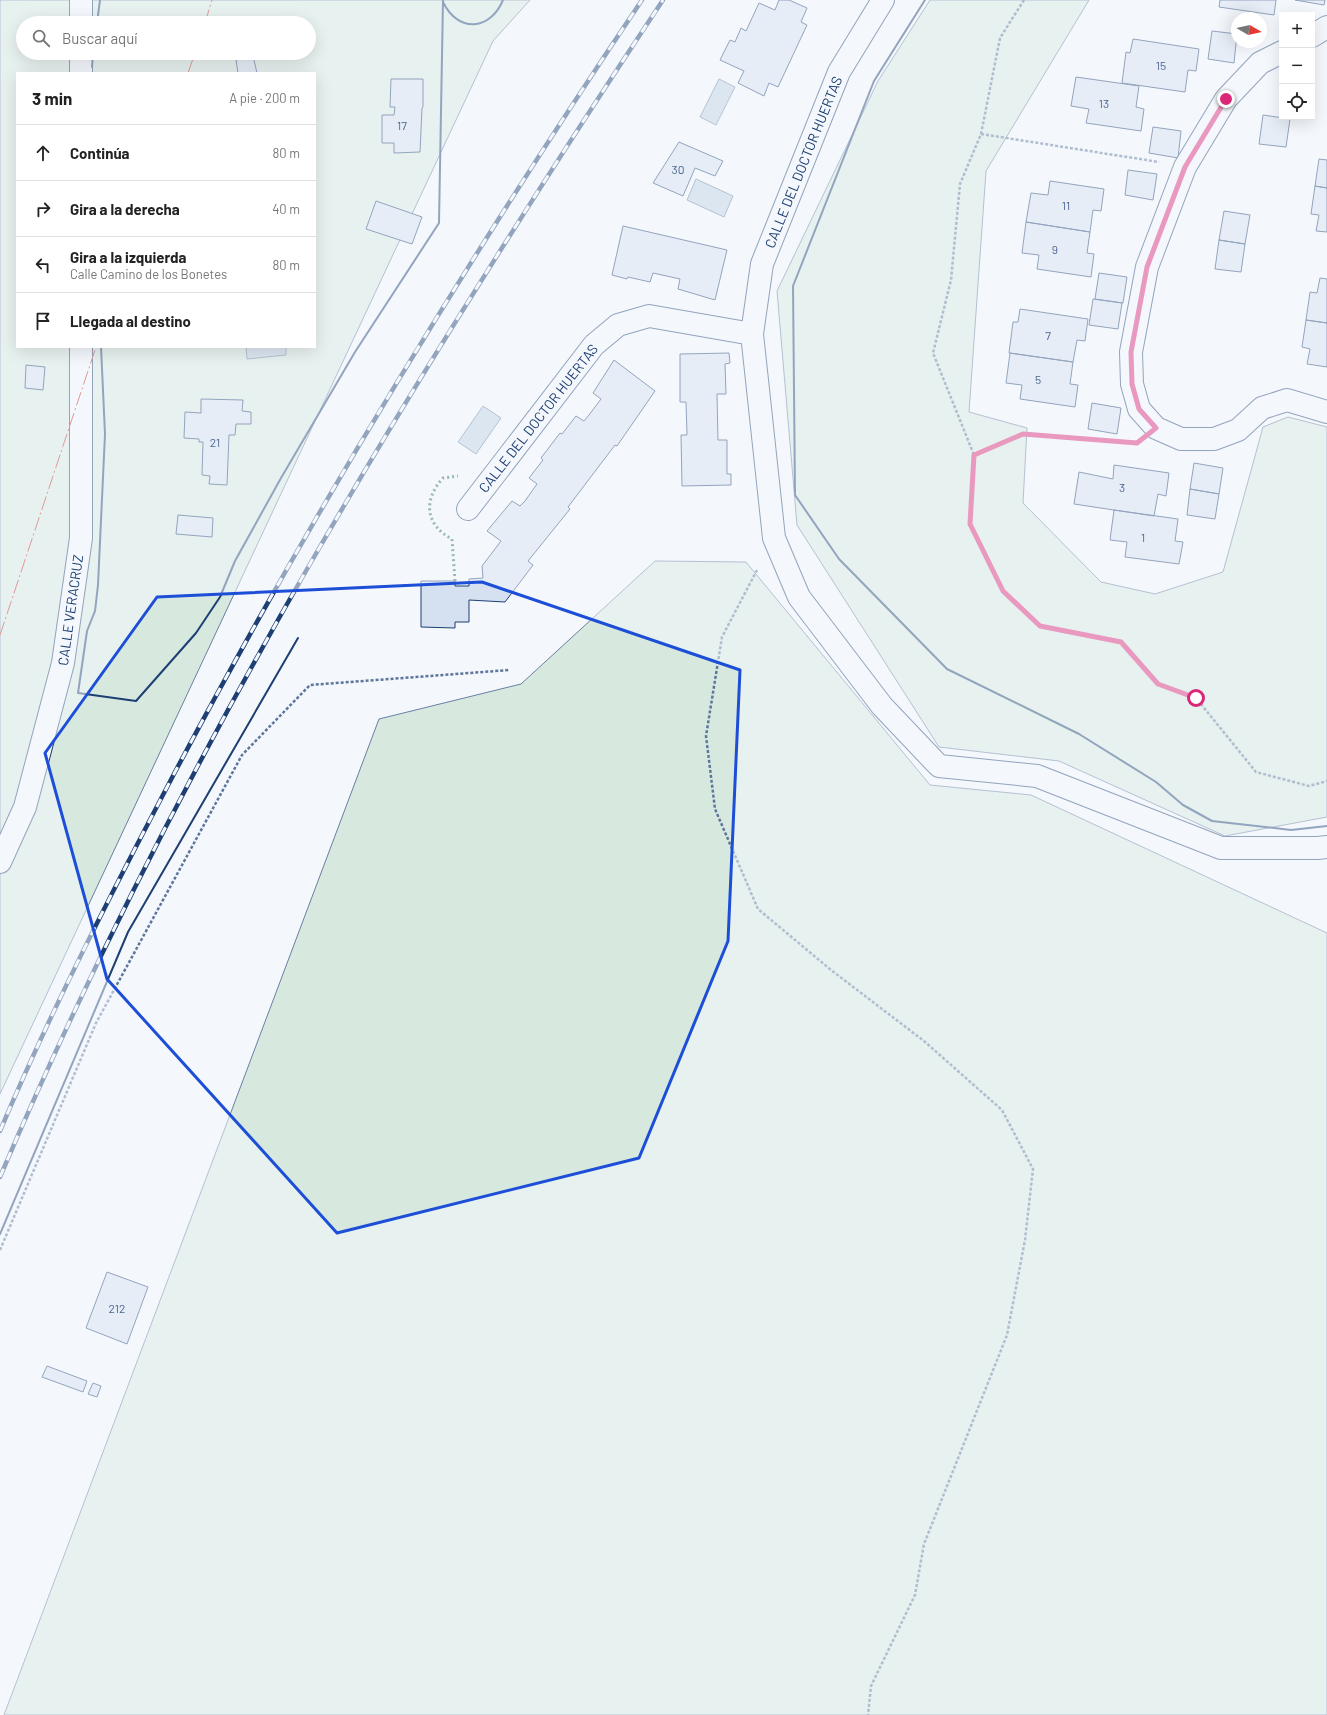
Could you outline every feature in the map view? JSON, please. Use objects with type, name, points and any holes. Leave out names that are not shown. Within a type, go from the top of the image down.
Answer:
[{"type":"street","points":[[81,0],[81,16]]},
{"type":"street","name":"CALLE DEL DOCTOR HUERTAS","points":[[883,0],[839,72],[762,264],[752,334],[774,538],[799,597],[882,706],[939,766],[1037,776],[1221,848],[1327,847]]},
{"type":"street","points":[[1315,34],[1327,27]]},
{"type":"street","points":[[1279,54],[1260,63],[1226,99],[1185,167],[1147,267],[1131,352],[1132,384],[1139,409],[1156,428],[1181,439],[1214,439],[1238,430],[1262,408],[1287,400],[1327,412]]},
{"type":"street","points":[[81,60],[81,72]]},
{"type":"street","name":"CALLE DEL DOCTOR HUERTAS","points":[[468,509],[594,345],[618,325],[649,316],[752,334]]},
{"type":"street","name":"CALLE VERACRUZ","points":[[0,862],[25,807],[63,663],[80,538],[81,348]]},
{"type":"path","points":[[1024,0],[1000,38],[980,134],[960,184],[951,280],[933,353],[974,455],[970,524],[1003,591],[1040,626],[1121,642],[1158,684],[1196,698],[1256,772],[1309,786],[1327,781]]},
{"type":"path","points":[[980,134],[1185,167]]},
{"type":"path","points":[[974,455],[1023,434],[1137,443],[1156,428]]},
{"type":"path","points":[[774,538],[722,637],[706,736],[715,809],[758,909],[831,970],[924,1041],[1002,1110],[1033,1169],[1025,1240],[1007,1336],[924,1544],[914,1595],[871,1686],[868,1715]]},
{"type":"path","points":[[0,1250],[96,1023],[242,755],[310,685],[509,670]]},
{"type":"highlighted area","points":[[482,582],[740,670],[728,941],[639,1158],[337,1233],[107,979],[45,753],[157,597]]},
{"type":"shaded area","points":[[0,0],[530,0],[493,41],[0,1094]]},
{"type":"shaded area","points":[[930,0],[1089,0],[986,171],[969,412],[1027,428],[1023,503],[1101,582],[1155,594],[1223,572],[1263,427],[1288,417],[1327,427],[1327,817],[1225,836],[1059,761],[939,747],[797,525],[777,291],[878,81]]},
{"type":"shaded area","points":[[655,561],[746,562],[930,785],[1031,795],[1327,933],[1327,1715],[4,1715],[379,719],[521,684]]},
{"type":"water","points":[[719,79],[735,87],[716,125],[700,117]]},
{"type":"water","points":[[696,179],[733,196],[724,217],[687,200]]},
{"type":"water","points":[[246,348],[286,348],[286,355],[247,359]]},
{"type":"water","points":[[483,406],[501,418],[476,454],[458,442]]},
{"type":"building","points":[[779,0],[789,0],[807,8],[801,22],[807,25],[778,87],[769,83],[764,96],[738,83],[744,71],[720,60],[730,40],[735,42],[741,28],[746,31],[759,3],[775,10]]},
{"type":"building","points":[[1220,0],[1276,0],[1274,15],[1267,14],[1267,12],[1253,12],[1219,7]]},
{"type":"building","points":[[1295,0],[1325,0],[1324,5]]},
{"type":"building","points":[[1212,31],[1231,33],[1231,48],[1236,48],[1234,63],[1208,59]]},
{"type":"building","points":[[1133,39],[1199,49],[1196,71],[1188,70],[1185,92],[1122,83],[1126,52],[1130,53]]},
{"type":"building","points":[[236,60],[254,60],[257,72],[238,72]]},
{"type":"building","points":[[1076,77],[1139,86],[1136,107],[1144,109],[1141,131],[1086,123],[1089,109],[1071,106]]},
{"type":"building","points":[[391,79],[423,79],[420,152],[394,153],[394,143],[382,143],[382,115],[394,115],[395,107],[390,107]]},
{"type":"building","points":[[1263,115],[1279,117],[1279,120],[1290,120],[1286,147],[1259,144]]},
{"type":"building","points":[[1153,127],[1181,131],[1178,158],[1149,153]]},
{"type":"building","points":[[679,142],[723,161],[715,176],[695,168],[683,196],[653,183]]},
{"type":"building","points":[[1319,159],[1327,160],[1327,188],[1315,186]]},
{"type":"building","points":[[1128,170],[1157,174],[1153,200],[1125,195]]},
{"type":"building","points":[[1050,181],[1104,189],[1101,211],[1093,210],[1090,232],[1026,222],[1031,193],[1048,195]]},
{"type":"building","points":[[1315,186],[1327,188],[1327,232],[1316,231],[1319,215],[1311,214]]},
{"type":"building","points":[[376,201],[422,217],[412,244],[366,229]]},
{"type":"building","points":[[1224,211],[1250,215],[1245,244],[1219,240]]},
{"type":"building","points":[[1026,222],[1090,232],[1087,253],[1094,254],[1091,277],[1037,269],[1039,255],[1022,253]]},
{"type":"building","points":[[623,226],[727,250],[715,300],[678,289],[680,279],[653,273],[650,282],[628,277],[627,279],[612,275]]},
{"type":"building","points":[[1219,240],[1245,244],[1241,272],[1215,269]]},
{"type":"building","points":[[1099,273],[1127,277],[1123,303],[1095,299]]},
{"type":"building","points":[[1320,278],[1327,279],[1327,323],[1306,320],[1310,292],[1317,293]]},
{"type":"building","points":[[1093,299],[1122,303],[1118,329],[1089,325]]},
{"type":"building","points":[[1020,309],[1088,319],[1085,341],[1077,340],[1073,362],[1009,353],[1013,322],[1018,322]]},
{"type":"building","points":[[1306,320],[1327,323],[1327,367],[1307,364],[1310,349],[1302,347]]},
{"type":"building","points":[[729,353],[730,363],[725,364],[726,394],[717,394],[718,440],[727,440],[727,474],[731,474],[731,485],[682,486],[681,435],[687,435],[686,402],[680,402],[680,354]]},
{"type":"building","points":[[1010,353],[1073,362],[1070,384],[1078,385],[1075,407],[1020,399],[1022,385],[1006,383]]},
{"type":"building","points":[[614,360],[655,391],[617,446],[615,445],[568,507],[570,509],[528,561],[533,565],[505,602],[469,600],[469,622],[455,622],[455,628],[421,627],[421,581],[455,581],[455,586],[469,586],[469,579],[483,578],[482,566],[501,541],[487,531],[512,501],[520,506],[525,501],[537,484],[529,478],[543,460],[541,458],[560,433],[562,434],[576,416],[584,421],[601,399],[593,393]]},
{"type":"building","points":[[26,365],[45,367],[43,390],[25,388]]},
{"type":"building","points":[[201,399],[243,400],[242,411],[251,412],[251,424],[236,424],[235,435],[229,435],[227,485],[209,484],[210,476],[202,475],[203,442],[199,442],[199,439],[184,438],[185,412],[201,413]]},
{"type":"building","points":[[1092,403],[1121,408],[1117,434],[1088,429]]},
{"type":"building","points":[[1194,463],[1223,468],[1219,494],[1190,489]]},
{"type":"building","points":[[1114,465],[1169,473],[1166,496],[1158,494],[1154,516],[1074,504],[1079,472],[1113,479]]},
{"type":"building","points":[[1190,489],[1219,494],[1215,519],[1187,515]]},
{"type":"building","points":[[1114,510],[1178,519],[1175,541],[1183,542],[1179,564],[1125,557],[1127,542],[1110,540]]},
{"type":"building","points":[[178,515],[213,518],[212,537],[176,534]]},
{"type":"building","points":[[107,1272],[148,1287],[127,1344],[86,1328]]},
{"type":"building","points":[[47,1366],[87,1381],[83,1392],[42,1377]]},
{"type":"building","points":[[93,1383],[101,1386],[97,1397],[88,1394]]},
{"type":"railway","points":[[0,1131],[62,994],[106,905],[175,772],[284,574],[398,380],[518,189],[642,0]]},
{"type":"railway","points":[[0,1177],[69,1023],[143,871],[222,721],[304,574],[390,428],[479,284],[570,141],[663,0]]},
{"type":"hedge","points":[[455,581],[452,539],[436,527],[430,512],[430,503],[432,495],[443,478],[458,476]]},
{"type":"wall","points":[[98,16],[100,0]]},
{"type":"wall","points":[[101,348],[105,434],[98,585],[95,611],[87,631],[78,693],[136,701],[196,633],[220,597],[235,561],[281,478],[355,352],[439,223],[443,0]]},
{"type":"wall","points":[[443,2],[449,12],[457,19],[465,23],[474,24],[490,18],[503,0]]},
{"type":"wall","points":[[925,0],[874,81],[793,286],[795,495],[839,559],[947,669],[1079,734],[1156,782],[1183,805],[1212,821],[1291,830],[1327,826]]},
{"type":"wall","points":[[92,60],[92,67]]},
{"type":"wall","points":[[0,1234],[128,932],[298,638]]},
{"type":"power","points":[[207,16],[212,0]]},
{"type":"power","points":[[188,72],[193,60]]},
{"type":"power","points":[[0,635],[96,348]]},
{"type":"route","points":[[1196,698],[1158,684],[1121,642],[1040,626],[1003,591],[970,524],[974,455],[1023,434],[1137,443],[1156,428],[1139,409],[1132,384],[1131,352],[1147,267],[1185,167],[1198,142],[1226,99]]}]
